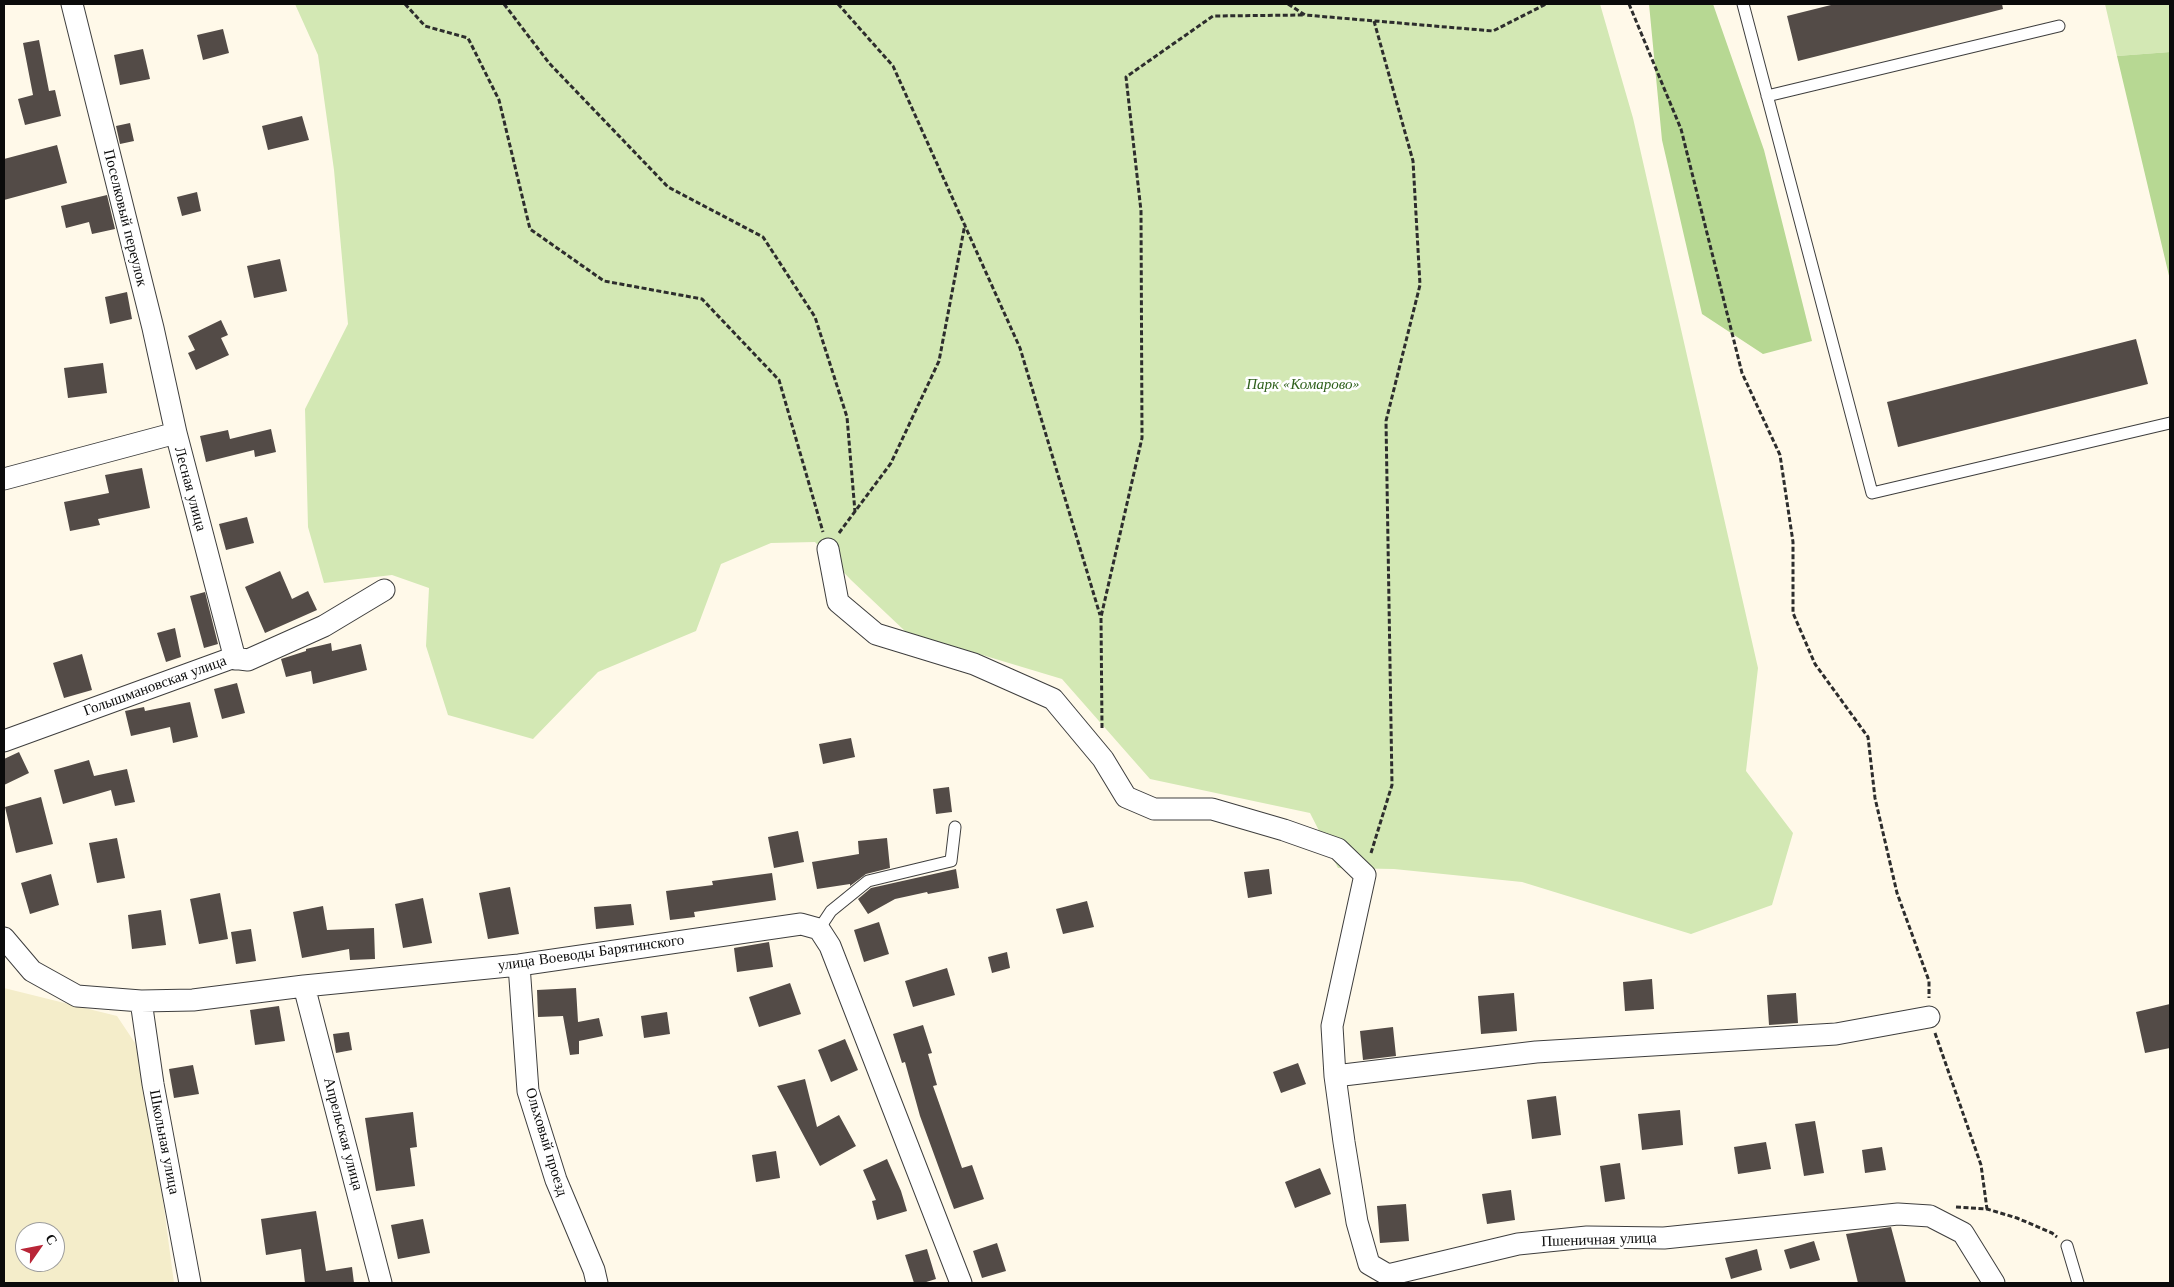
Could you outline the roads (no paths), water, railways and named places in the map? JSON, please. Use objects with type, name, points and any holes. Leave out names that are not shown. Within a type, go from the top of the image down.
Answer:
[{"type":"street","name":"Поселковый переулок","points":[[72,4],[150,319],[176,433]]},
{"type":"street","name":"Лесная улица","points":[[4,479],[176,433],[235,659]]},
{"type":"street","name":"Пшеничная улица","points":[[828,549],[838,602],[876,634],[974,664],[1053,699],[1103,759],[1126,797],[1154,808],[1212,810],[1284,830],[1338,849],[1365,875],[1332,1026],[1335,1076],[1357,1222],[1369,1264],[1388,1275],[1518,1244],[1587,1237],[1664,1238],[1898,1214],[1930,1216],[1962,1232],[1994,1283]]},
{"type":"street","name":"Голышмановская улица","points":[[4,741],[235,659],[248,660],[324,626],[384,590]]},
{"type":"street","name":"улица Воеводы Барятинского","points":[[4,938],[32,971],[77,996],[141,1001],[193,1000],[304,986],[519,965],[801,924],[819,929]]},
{"type":"street","points":[[819,929],[830,946],[961,1283]]},
{"type":"street","name":"Ольховый проезд","points":[[519,965],[528,1091],[556,1180],[594,1270],[597,1283]]},
{"type":"street","name":"Апрельская улица","points":[[304,986],[381,1283]]},
{"type":"street","name":"Школьная улица","points":[[141,1001],[153,1084],[190,1283]]},
{"type":"street","points":[[1335,1076],[1536,1052],[1836,1034],[1929,1017]]},
{"type":"lane","points":[[1743,4],[1872,493],[2170,423]]},
{"type":"lane","points":[[1767,96],[2059,26]]},
{"type":"lane","points":[[819,929],[831,910],[868,881],[951,861],[955,827]]},
{"type":"lane","points":[[2067,1246],[2078,1283]]},
{"type":"park label","name":"Парк «Комарово»","points":[[1303,385]]}]
